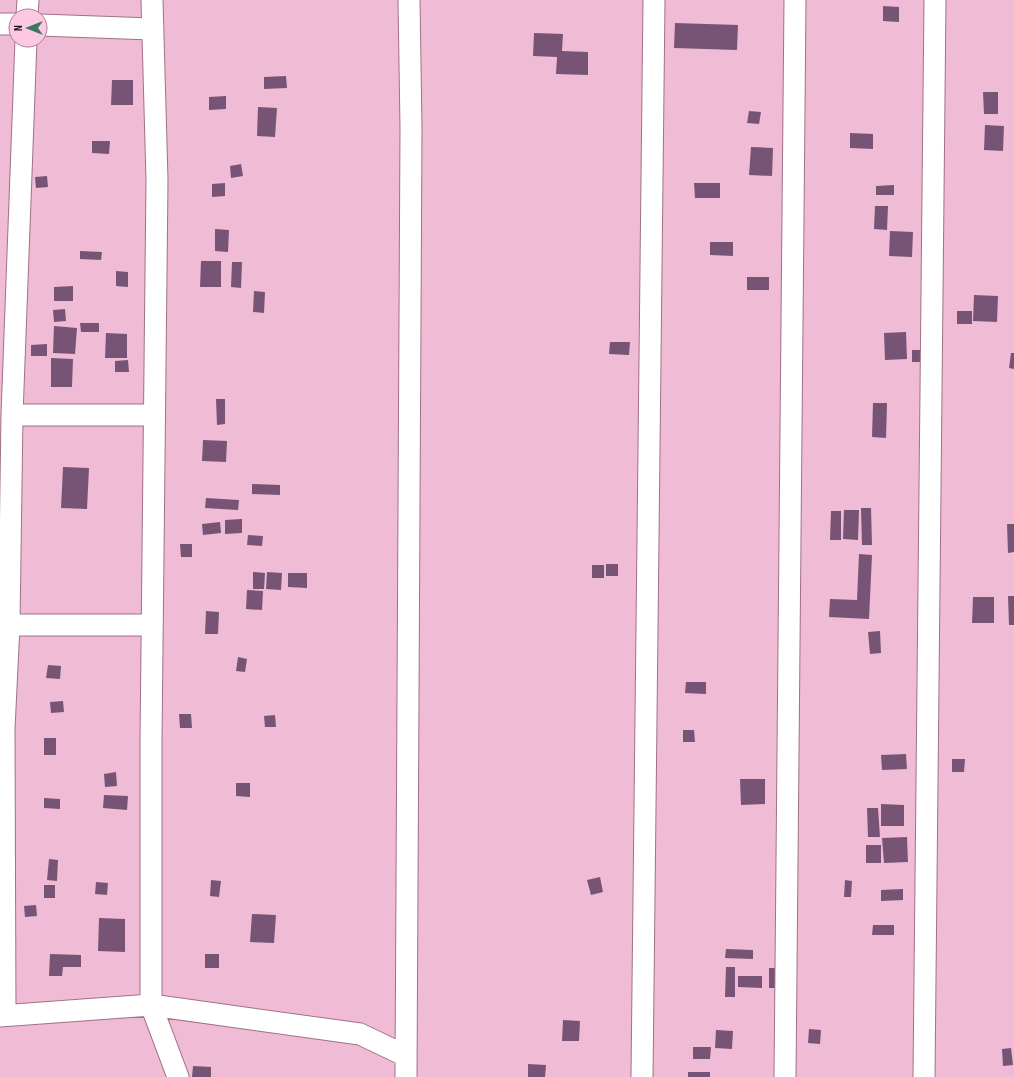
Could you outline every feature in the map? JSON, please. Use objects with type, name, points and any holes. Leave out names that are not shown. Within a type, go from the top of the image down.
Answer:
[{"type":"street","points":[[152,0],[157,180],[152,625],[151,1005],[178,1077]]},
{"type":"street","points":[[406,1077],[411,144],[409,0]]},
{"type":"street","points":[[642,1077],[654,0]]},
{"type":"street","points":[[785,1077],[795,0]]},
{"type":"street","points":[[924,1077],[935,0]]},
{"type":"street","points":[[48,25],[152,28]]},
{"type":"street","points":[[25,48],[7,343],[12,415],[9,625],[2,729],[2,1015],[151,1005],[360,1034],[406,1056]]},
{"type":"street","points":[[12,415],[154,415]]},
{"type":"street","points":[[9,625],[152,625]]},
{"type":"building","points":[[883,6],[899,7],[899,22],[883,21]]},
{"type":"building","points":[[675,23],[738,25],[737,50],[674,48]]},
{"type":"building","points":[[534,33],[563,34],[562,51],[588,52],[588,75],[556,74],[557,57],[533,56]]},
{"type":"building","points":[[286,76],[287,88],[264,89],[264,77]]},
{"type":"building","points":[[112,80],[133,80],[133,105],[111,105]]},
{"type":"building","points":[[983,92],[998,92],[998,114],[984,114]]},
{"type":"building","points":[[226,96],[226,109],[209,110],[209,97]]},
{"type":"building","points":[[258,107],[277,108],[275,137],[257,136]]},
{"type":"building","points":[[749,111],[761,112],[759,124],[747,123]]},
{"type":"building","points":[[985,125],[1004,126],[1003,151],[984,150]]},
{"type":"building","points":[[850,133],[873,134],[873,149],[850,148]]},
{"type":"building","points":[[92,141],[110,141],[109,154],[92,153]]},
{"type":"building","points":[[751,147],[773,148],[772,176],[749,175]]},
{"type":"building","points":[[241,164],[243,176],[231,178],[230,166]]},
{"type":"building","points":[[47,176],[48,187],[36,188],[35,177]]},
{"type":"building","points":[[225,183],[225,196],[212,197],[212,184]]},
{"type":"building","points":[[694,183],[720,183],[720,198],[695,198]]},
{"type":"building","points":[[894,185],[894,195],[876,195],[876,186]]},
{"type":"building","points":[[875,206],[888,206],[887,230],[874,229]]},
{"type":"building","points":[[215,229],[229,230],[228,252],[215,251]]},
{"type":"building","points":[[890,231],[913,232],[912,257],[889,256]]},
{"type":"building","points":[[710,242],[733,242],[733,256],[710,255]]},
{"type":"building","points":[[80,251],[102,252],[101,260],[80,259]]},
{"type":"building","points":[[201,261],[221,261],[221,287],[200,287]]},
{"type":"building","points":[[232,262],[242,262],[241,288],[231,287]]},
{"type":"building","points":[[116,271],[128,272],[128,287],[116,286]]},
{"type":"building","points":[[747,277],[769,277],[769,290],[747,290]]},
{"type":"building","points":[[73,286],[73,301],[54,301],[54,287]]},
{"type":"building","points":[[254,291],[265,292],[264,313],[253,312]]},
{"type":"building","points":[[974,295],[998,296],[997,322],[973,321]]},
{"type":"building","points":[[65,309],[66,321],[54,322],[53,310]]},
{"type":"building","points":[[957,311],[972,311],[972,324],[957,324]]},
{"type":"building","points":[[80,323],[99,323],[99,332],[81,332]]},
{"type":"building","points":[[54,326],[77,328],[75,354],[53,353]]},
{"type":"building","points":[[906,332],[907,359],[885,360],[884,333]]},
{"type":"building","points":[[106,333],[127,334],[127,358],[105,358]]},
{"type":"building","points":[[610,342],[630,342],[629,355],[609,354]]},
{"type":"building","points":[[47,344],[47,356],[31,356],[31,345]]},
{"type":"building","points":[[912,350],[926,350],[926,362],[912,362]]},
{"type":"building","points":[[1011,353],[1014,353],[1014,369],[1009,368]]},
{"type":"building","points":[[51,358],[73,359],[72,387],[51,387]]},
{"type":"building","points":[[128,360],[129,372],[115,372],[115,361]]},
{"type":"building","points":[[216,399],[225,399],[225,424],[217,425]]},
{"type":"building","points":[[873,403],[887,403],[886,438],[872,437]]},
{"type":"building","points":[[203,440],[227,441],[226,462],[202,461]]},
{"type":"building","points":[[63,467],[89,468],[87,509],[61,508]]},
{"type":"building","points":[[252,484],[280,485],[280,495],[252,494]]},
{"type":"building","points":[[206,498],[239,500],[238,510],[205,508]]},
{"type":"building","points":[[861,508],[871,508],[872,545],[862,545]]},
{"type":"building","points":[[844,510],[859,510],[858,540],[843,539]]},
{"type":"building","points":[[831,511],[841,511],[841,540],[830,540]]},
{"type":"building","points":[[242,519],[242,533],[225,534],[225,520]]},
{"type":"building","points":[[220,522],[221,533],[203,535],[202,524]]},
{"type":"building","points":[[1007,524],[1014,524],[1014,552],[1008,553]]},
{"type":"building","points":[[248,535],[263,536],[262,546],[247,545]]},
{"type":"building","points":[[180,544],[192,544],[192,557],[181,557]]},
{"type":"building","points":[[859,554],[872,555],[869,619],[829,617],[830,599],[857,600]]},
{"type":"building","points":[[606,564],[618,564],[618,576],[606,576]]},
{"type":"building","points":[[592,565],[604,565],[604,578],[592,578]]},
{"type":"building","points":[[253,572],[265,573],[264,589],[253,589]]},
{"type":"building","points":[[267,572],[282,573],[281,590],[266,589]]},
{"type":"building","points":[[288,573],[307,573],[307,588],[288,587]]},
{"type":"building","points":[[247,590],[263,591],[262,610],[246,609]]},
{"type":"building","points":[[1008,596],[1014,596],[1014,625],[1009,625]]},
{"type":"building","points":[[973,597],[994,597],[994,623],[972,623]]},
{"type":"building","points":[[206,611],[219,612],[218,634],[205,634]]},
{"type":"building","points":[[880,631],[881,653],[870,654],[868,632]]},
{"type":"building","points":[[238,657],[247,659],[245,672],[236,671]]},
{"type":"building","points":[[48,665],[61,666],[60,679],[46,678]]},
{"type":"building","points":[[686,682],[706,682],[706,694],[685,693]]},
{"type":"building","points":[[63,701],[64,712],[51,713],[50,702]]},
{"type":"building","points":[[179,714],[191,714],[192,728],[180,728]]},
{"type":"building","points":[[275,715],[276,727],[265,727],[264,716]]},
{"type":"building","points":[[683,730],[694,730],[695,742],[683,742]]},
{"type":"building","points":[[44,738],[56,738],[56,755],[44,755]]},
{"type":"building","points":[[906,754],[907,769],[882,770],[881,755]]},
{"type":"building","points":[[952,759],[965,759],[964,772],[952,772]]},
{"type":"building","points":[[116,772],[117,786],[105,787],[104,774]]},
{"type":"building","points":[[740,779],[765,779],[765,804],[741,805]]},
{"type":"building","points":[[236,783],[250,783],[250,797],[236,796]]},
{"type":"building","points":[[104,795],[128,796],[127,810],[103,808]]},
{"type":"building","points":[[44,798],[60,799],[60,809],[44,808]]},
{"type":"building","points":[[881,804],[904,805],[904,826],[881,826]]},
{"type":"building","points":[[867,808],[878,808],[880,837],[868,837]]},
{"type":"building","points":[[907,837],[908,862],[884,863],[882,838]]},
{"type":"building","points":[[866,845],[881,845],[881,863],[866,863]]},
{"type":"building","points":[[49,859],[58,860],[57,881],[47,880]]},
{"type":"building","points":[[600,877],[603,892],[591,895],[587,880]]},
{"type":"building","points":[[211,880],[221,881],[219,897],[210,896]]},
{"type":"building","points":[[845,880],[852,881],[851,897],[844,897]]},
{"type":"building","points":[[96,882],[108,883],[107,895],[95,894]]},
{"type":"building","points":[[44,885],[55,885],[55,898],[44,898]]},
{"type":"building","points":[[903,889],[903,900],[881,901],[881,890]]},
{"type":"building","points":[[36,905],[37,916],[25,917],[24,906]]},
{"type":"building","points":[[252,914],[276,915],[274,943],[250,942]]},
{"type":"building","points":[[99,918],[125,919],[125,952],[98,951]]},
{"type":"building","points":[[873,925],[894,925],[894,935],[872,935]]},
{"type":"building","points":[[726,949],[753,950],[753,959],[725,958]]},
{"type":"building","points":[[50,954],[81,955],[81,967],[63,967],[62,976],[49,976]]},
{"type":"building","points":[[205,954],[219,954],[219,968],[205,968]]},
{"type":"building","points":[[726,967],[735,967],[735,997],[725,997]]},
{"type":"building","points":[[769,968],[778,968],[778,988],[769,988]]},
{"type":"building","points":[[738,976],[762,976],[762,988],[738,987]]},
{"type":"building","points":[[563,1020],[580,1021],[579,1041],[562,1041]]},
{"type":"building","points":[[809,1029],[821,1030],[820,1044],[808,1043]]},
{"type":"building","points":[[716,1030],[733,1031],[732,1049],[715,1048]]},
{"type":"building","points":[[693,1047],[711,1047],[710,1059],[693,1059]]},
{"type":"building","points":[[1011,1048],[1013,1065],[1003,1066],[1002,1049]]},
{"type":"building","points":[[528,1064],[546,1065],[545,1077],[528,1077]]},
{"type":"building","points":[[193,1066],[211,1067],[211,1077],[192,1077]]},
{"type":"building","points":[[688,1072],[710,1072],[710,1077],[688,1077]]}]
